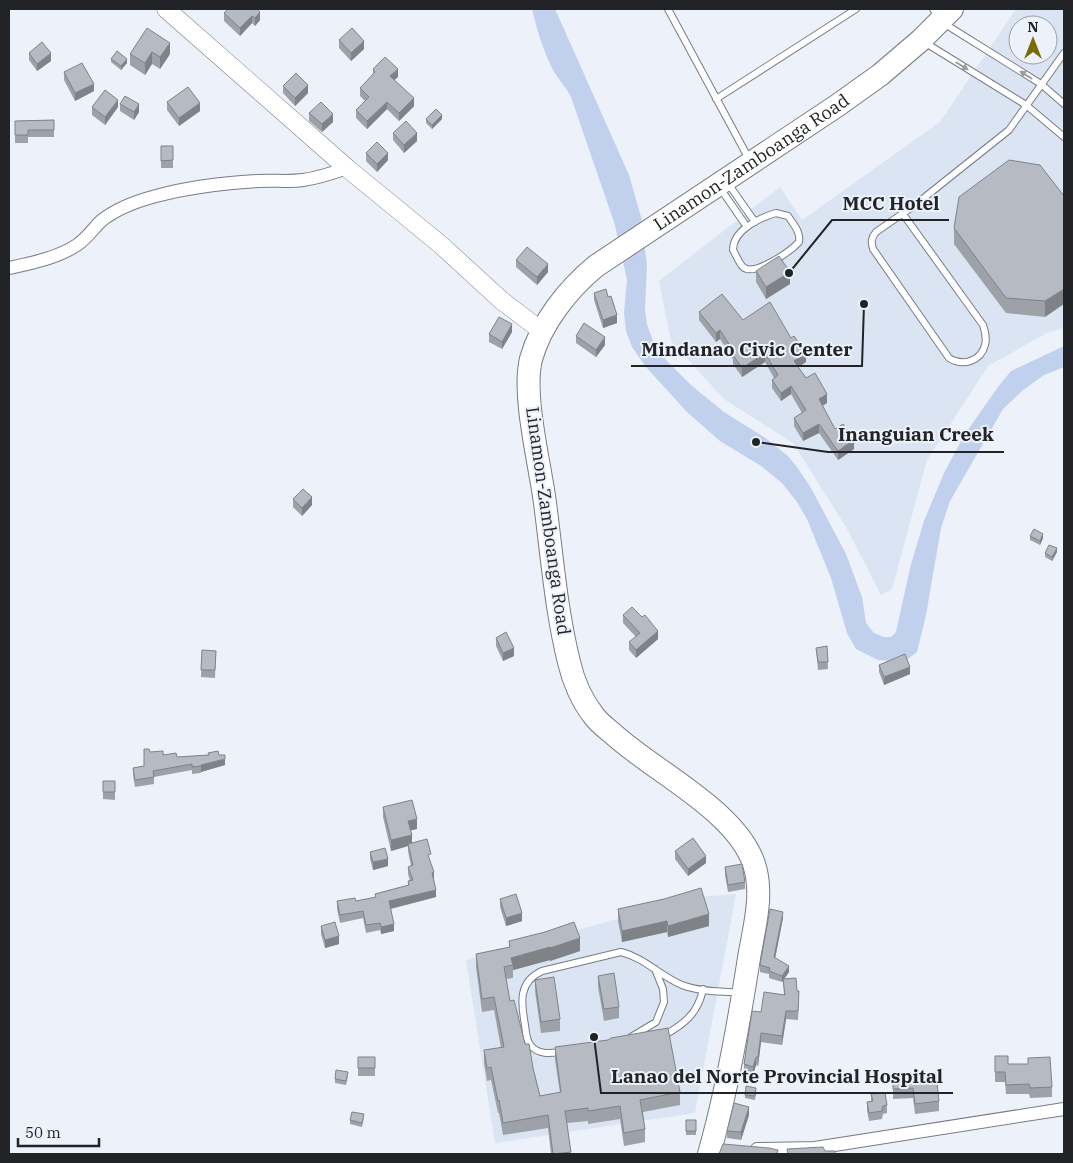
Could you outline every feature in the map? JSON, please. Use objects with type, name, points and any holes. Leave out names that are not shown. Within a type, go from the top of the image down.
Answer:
[{"type":"highway","name":"Linamon-Zamboanga Road","points":[[714,1148],[744,993],[758,906],[758,883],[754,863],[741,839],[727,822],[712,808],[624,745],[594,717],[580,693],[569,663],[558,601],[529,386],[531,359],[543,332],[569,292],[596,266],[880,75],[921,40],[941,13]]},
{"type":"street","points":[[166,9],[347,168],[441,245],[501,300],[543,332]]},
{"type":"street","points":[[9,268],[43,260],[78,245],[102,221],[117,210],[134,203],[213,185],[302,180],[324,176],[347,168]]},
{"type":"street","points":[[740,1148],[759,1150],[815,1148],[1064,1109]]},
{"type":"lane","points":[[668,9],[751,162]]},
{"type":"lane","points":[[716,99],[856,9]]},
{"type":"lane","points":[[941,13],[1041,84],[1064,104]]},
{"type":"lane","points":[[921,40],[1026,105],[1064,137]]},
{"type":"lane","points":[[903,214],[983,325],[986,343],[983,351],[967,363],[960,363],[950,358],[873,249],[872,236],[903,214],[1009,130],[1064,53]]},
{"type":"lane","points":[[722,183],[755,222]]},
{"type":"lane","points":[[722,183],[747,227]]},
{"type":"lane","points":[[783,214],[788,216],[800,236],[798,242],[761,268],[746,269],[733,250],[733,245],[735,239],[747,227],[768,215],[783,214]]},
{"type":"lane","points":[[568,1050],[545,1053],[532,1047],[528,1042],[522,1011],[522,995],[524,988],[534,975],[542,971],[621,952],[633,955],[683,985],[744,993]]},
{"type":"lane","points":[[642,1040],[626,1043],[656,1022],[659,1016],[664,1002],[663,988],[654,969]]},
{"type":"lane","points":[[656,1038],[664,1036],[691,1017],[701,1000],[703,989]]},
{"type":"shaded area","points":[[1016,9],[1064,9],[1064,328],[1047,333],[988,366],[927,460],[892,589],[881,595],[846,527],[793,443],[724,399],[671,341],[659,281],[780,187],[802,220],[940,122],[1008,21],[1008,65],[1058,65],[1058,15],[1012,15]]},
{"type":"shaded area","points":[[736,894],[695,1113],[495,1143],[466,960],[699,897]]},
{"type":"water","points":[[532,9],[555,9],[629,175],[641,217],[647,266],[645,309],[647,325],[654,343],[666,360],[692,386],[724,412],[764,437],[788,456],[797,467],[811,488],[846,554],[862,597],[866,623],[874,633],[884,637],[891,637],[896,632],[911,564],[924,521],[944,473],[965,434],[1011,371],[1064,346],[1064,367],[1044,375],[1023,390],[1003,409],[950,501],[941,528],[926,615],[917,652],[908,659],[894,661],[878,660],[856,649],[847,633],[831,578],[807,519],[797,502],[782,483],[761,466],[720,441],[687,412],[646,367],[632,347],[626,331],[624,313],[627,280],[615,225],[571,97],[549,62]]},
{"type":"building","points":[[228,9],[257,9],[260,12],[255,18],[252,16],[240,28],[224,13]]},
{"type":"building","points":[[147,28],[170,43],[160,57],[152,52],[145,63],[130,54]]},
{"type":"building","points":[[352,28],[364,41],[351,53],[339,40]]},
{"type":"building","points":[[42,42],[51,53],[37,64],[29,53]]},
{"type":"building","points":[[117,51],[127,59],[121,66],[111,59]]},
{"type":"building","points":[[385,57],[398,69],[390,76],[414,98],[399,113],[387,102],[367,121],[356,110],[369,97],[360,88],[375,72],[373,69]]},
{"type":"building","points":[[82,63],[94,84],[75,93],[64,72]]},
{"type":"building","points":[[296,73],[308,85],[295,98],[283,86]]},
{"type":"building","points":[[188,87],[200,103],[179,118],[167,102]]},
{"type":"building","points":[[105,90],[118,100],[105,117],[92,107]]},
{"type":"building","points":[[125,96],[139,104],[134,112],[120,104]]},
{"type":"building","points":[[321,102],[333,114],[322,124],[309,113]]},
{"type":"building","points":[[436,109],[442,115],[432,125],[426,119]]},
{"type":"building","points":[[54,120],[54,130],[28,130],[28,135],[15,135],[15,121]]},
{"type":"building","points":[[406,121],[417,133],[404,145],[393,133]]},
{"type":"building","points":[[377,142],[388,153],[377,164],[366,153]]},
{"type":"building","points":[[161,146],[173,146],[173,160],[161,161]]},
{"type":"building","points":[[1009,160],[1040,165],[1064,196],[1064,289],[1045,301],[1006,298],[954,228],[959,197]]},
{"type":"building","points":[[527,247],[548,264],[537,277],[516,260]]},
{"type":"building","points":[[779,256],[790,272],[766,287],[756,271]]},
{"type":"building","points":[[606,289],[608,297],[611,296],[617,315],[603,320],[594,293]]},
{"type":"building","points":[[722,294],[743,320],[770,302],[791,338],[794,336],[806,354],[794,361],[806,378],[815,373],[827,394],[819,399],[835,429],[843,424],[854,440],[838,451],[819,424],[803,433],[794,418],[806,410],[791,386],[781,393],[772,380],[778,375],[765,353],[742,368],[720,330],[716,333],[699,312]]},
{"type":"building","points":[[499,317],[512,324],[502,342],[489,334]]},
{"type":"building","points":[[584,323],[605,337],[596,350],[576,336]]},
{"type":"building","points":[[303,489],[312,497],[302,508],[293,499]]},
{"type":"building","points":[[1034,529],[1043,534],[1040,541],[1030,536]]},
{"type":"building","points":[[1049,545],[1057,548],[1052,557],[1045,553]]},
{"type":"building","points":[[632,607],[642,617],[645,615],[658,631],[636,650],[629,642],[640,633],[623,615]]},
{"type":"building","points":[[506,632],[514,648],[503,653],[496,638]]},
{"type":"building","points":[[827,646],[828,662],[818,662],[816,648]]},
{"type":"building","points":[[202,650],[216,651],[215,670],[201,670]]},
{"type":"building","points":[[905,654],[910,667],[884,677],[879,665]]},
{"type":"building","points":[[144,749],[149,749],[150,752],[163,751],[163,755],[176,753],[177,757],[209,755],[208,753],[218,751],[219,755],[225,755],[225,759],[201,766],[192,767],[192,764],[153,771],[154,777],[135,780],[133,768],[144,766]]},
{"type":"building","points":[[103,781],[115,781],[115,792],[103,792]]},
{"type":"building","points":[[412,800],[417,819],[408,821],[412,835],[391,840],[383,807]]},
{"type":"building","points":[[693,838],[706,856],[688,869],[675,851]]},
{"type":"building","points":[[427,839],[431,854],[428,855],[434,872],[432,873],[436,890],[389,901],[394,924],[381,927],[380,923],[366,925],[363,911],[340,915],[337,901],[355,898],[356,901],[376,897],[375,894],[409,885],[408,881],[413,880],[408,867],[413,865],[408,844]]},
{"type":"building","points":[[385,848],[388,859],[373,862],[370,852]]},
{"type":"building","points":[[742,864],[745,882],[728,885],[725,867]]},
{"type":"building","points":[[701,888],[709,914],[668,926],[667,921],[622,931],[618,909],[664,899]]},
{"type":"building","points":[[516,894],[522,913],[506,918],[500,899]]},
{"type":"building","points":[[770,909],[783,912],[774,957],[789,966],[782,976],[769,971],[770,968],[760,965]]},
{"type":"building","points":[[335,922],[339,936],[325,940],[321,926]]},
{"type":"building","points":[[574,922],[580,938],[511,958],[513,965],[504,967],[510,1001],[514,1000],[525,1044],[529,1044],[540,1096],[561,1092],[555,1047],[608,1040],[668,1028],[680,1092],[640,1100],[645,1129],[624,1133],[620,1106],[588,1111],[588,1108],[565,1111],[571,1152],[553,1154],[548,1115],[503,1123],[491,1067],[487,1068],[484,1050],[504,1047],[494,997],[482,999],[476,954],[510,947],[509,941]]},
{"type":"building","points":[[614,973],[619,1007],[604,1009],[598,976]]},
{"type":"building","points":[[554,977],[560,1019],[541,1022],[535,980]]},
{"type":"building","points":[[796,978],[797,991],[799,991],[798,1011],[786,1011],[782,1036],[761,1033],[758,1057],[756,1057],[753,1067],[744,1064],[752,1011],[761,1012],[764,992],[785,995],[783,979]]},
{"type":"building","points":[[995,1056],[1008,1056],[1008,1064],[1028,1064],[1028,1058],[1050,1057],[1052,1087],[1030,1088],[1029,1084],[1006,1085],[1005,1072],[995,1072]]},
{"type":"building","points":[[358,1057],[375,1057],[375,1068],[358,1068]]},
{"type":"building","points":[[336,1070],[348,1072],[346,1081],[335,1079]]},
{"type":"building","points":[[936,1073],[939,1101],[915,1104],[913,1088],[893,1089],[893,1077]]},
{"type":"building","points":[[746,1086],[756,1088],[755,1096],[745,1095]]},
{"type":"building","points":[[885,1093],[887,1105],[883,1106],[882,1111],[869,1113],[867,1102],[873,1101],[871,1094]]},
{"type":"building","points":[[734,1103],[749,1107],[741,1132],[727,1131]]},
{"type":"building","points":[[352,1112],[364,1114],[362,1123],[350,1120]]},
{"type":"building","points":[[686,1120],[696,1120],[696,1131],[686,1131]]},
{"type":"building","points":[[723,1144],[778,1150],[777,1154],[719,1154]]},
{"type":"building","points":[[823,1147],[825,1151],[835,1151],[835,1154],[788,1154],[787,1149]]},
{"type":"place","name":"MCC Hotel","points":[[789,273]]},
{"type":"place","name":"Mindanao Civic Center","points":[[864,304]]},
{"type":"place","name":"Inanguian Creek","points":[[756,442]]},
{"type":"place","name":"Lanao del Norte Provincial Hospital","points":[[594,1037]]}]
